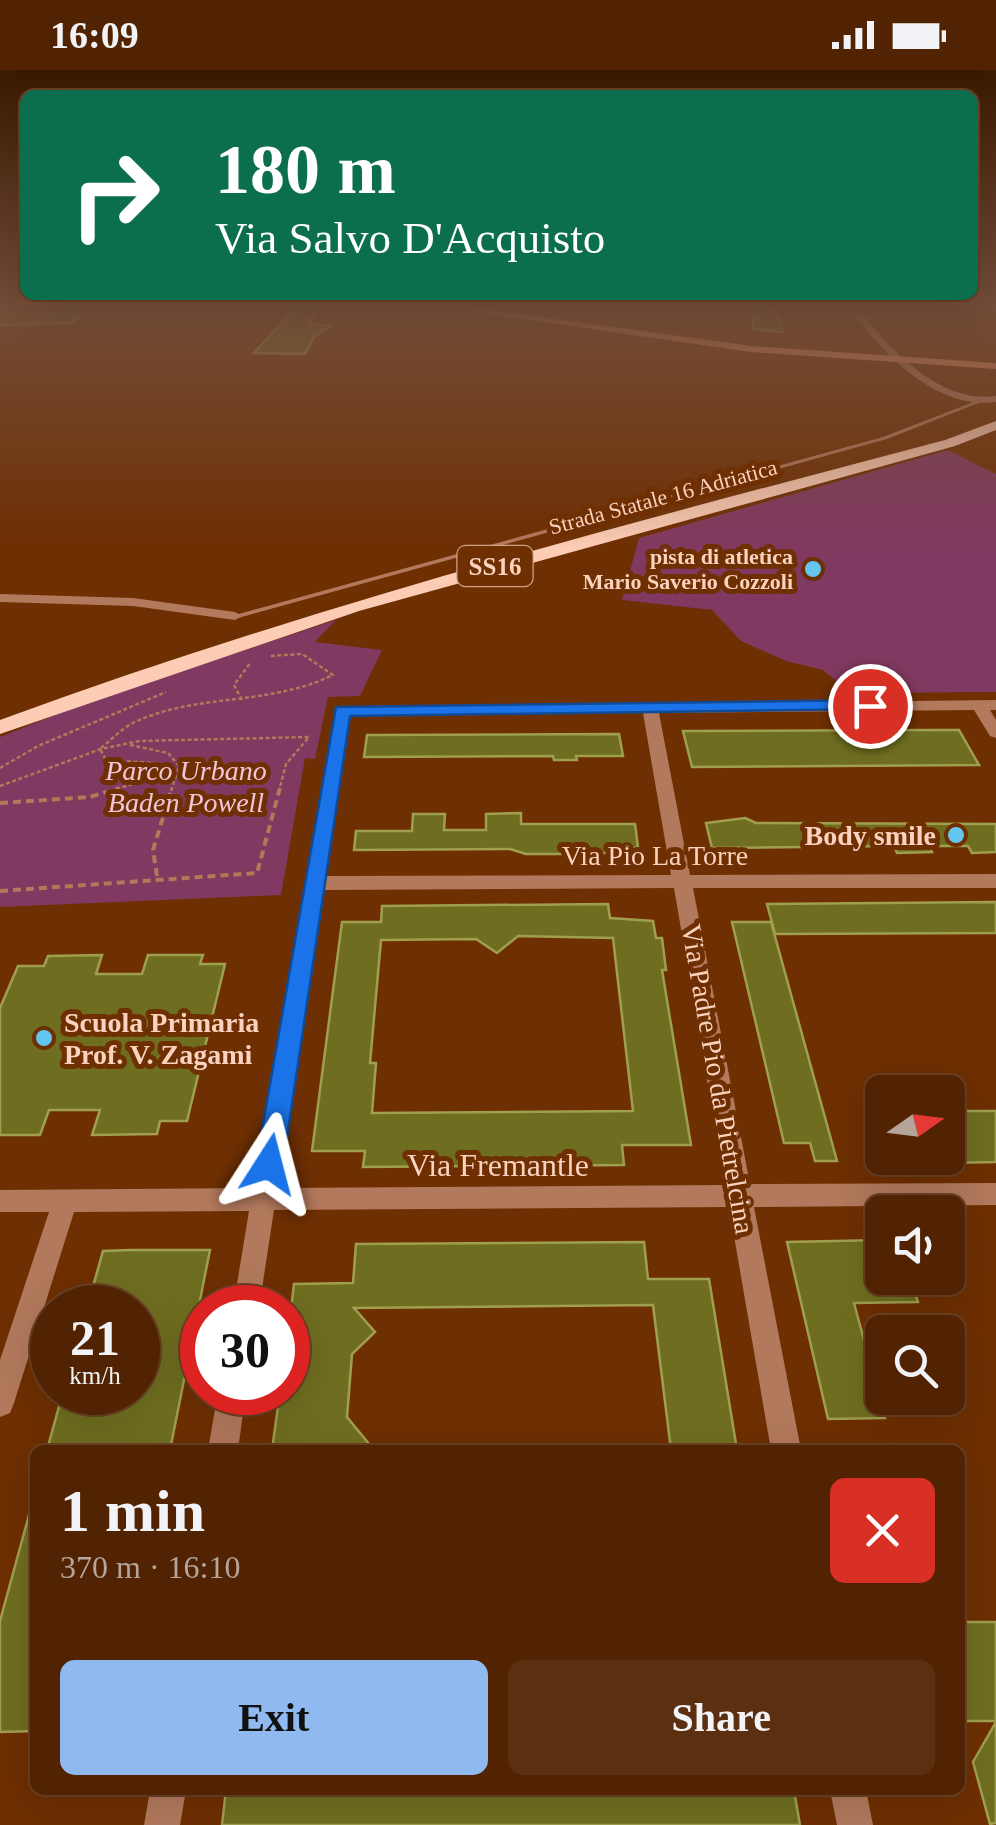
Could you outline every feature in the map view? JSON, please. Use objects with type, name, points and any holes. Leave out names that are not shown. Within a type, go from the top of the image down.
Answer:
[{"type":"highway","name":"Strada Statale 16 Adriatica","points":[[0,713],[323,602],[935,439],[996,416]]},
{"type":"highway","name":"Strada Statale 16 Adriatica","points":[[0,727],[333,611],[950,442],[996,424]]},
{"type":"street","points":[[934,385],[978,402],[996,399]]},
{"type":"street","points":[[0,598],[133,602],[235,616]]},
{"type":"street","points":[[250,1285],[342,711],[988,705],[996,734]]},
{"type":"street","name":"Via Padre Pio da Pietrelcina","points":[[650,707],[785,1445]]},
{"type":"street","name":"Via Pio La Torre","points":[[314,883],[996,882]]},
{"type":"street","name":"Via Fremantle","points":[[0,1201],[996,1194]]},
{"type":"street","points":[[0,1403],[65,1201]]},
{"type":"street","points":[[224,1445],[228,1415]]},
{"type":"street","points":[[162,1825],[167,1795]]},
{"type":"street","points":[[849,1795],[854,1825]]},
{"type":"lane","points":[[235,616],[885,438],[978,402]]},
{"type":"path","points":[[100,749],[136,721],[242,700],[283,697],[308,690],[334,674],[302,654],[256,657],[244,662]]},
{"type":"path","points":[[242,700],[234,685],[256,657]]},
{"type":"path","points":[[0,768],[38,746],[166,692]]},
{"type":"path","points":[[0,786],[26,781],[78,754],[120,744],[309,737],[286,764],[257,873],[157,876],[120,884],[0,891]]},
{"type":"path","points":[[120,744],[168,753],[179,766],[154,850],[157,876]]},
{"type":"path","points":[[0,803],[90,797],[152,778],[156,764],[106,760],[100,749]]},
{"type":"green space","name":"pista di atletica Mario Saverio Cozzoli","points":[[948,450],[996,474],[996,692],[851,693],[823,670],[786,661],[741,641],[712,610],[622,600],[639,538]]},
{"type":"green space","name":"Parco Urbano Baden Powell","points":[[336,620],[315,642],[382,650],[360,696],[328,697],[315,759],[305,758],[281,895],[0,907],[0,737],[85,703]]},
{"type":"building","points":[[959,730],[979,765],[692,767],[683,731]]},
{"type":"building","points":[[619,734],[623,756],[576,756],[577,760],[554,760],[553,756],[364,757],[367,735]]},
{"type":"building","points":[[521,813],[521,824],[635,824],[638,847],[619,853],[588,853],[578,848],[562,854],[526,854],[510,849],[354,850],[356,831],[412,831],[413,814],[445,814],[444,830],[486,830],[486,814]]},
{"type":"building","points":[[745,818],[756,823],[996,824],[996,852],[972,853],[968,846],[929,846],[932,852],[897,853],[894,846],[712,848],[706,823]]},
{"type":"building","points":[[996,902],[996,933],[775,934],[767,904]]},
{"type":"building","points":[[608,904],[610,918],[653,921],[656,938],[662,938],[666,970],[662,970],[691,1145],[622,1145],[624,1165],[363,1167],[365,1151],[312,1151],[342,922],[381,922],[382,906]],"holes":[[[518,936],[613,938],[633,1111],[372,1113],[376,1063],[370,1063],[381,940],[476,939],[497,953]]]},
{"type":"building","points":[[732,922],[771,922],[837,1161],[815,1161],[810,1143],[784,1143]]},
{"type":"building","name":"Scuola Primaria Prof. V. Zagami","points":[[102,955],[96,974],[142,974],[148,955],[203,955],[200,964],[225,964],[187,1121],[160,1121],[157,1134],[92,1135],[100,1110],[49,1110],[40,1135],[0,1135],[0,1008],[18,966],[44,966],[48,956]]},
{"type":"building","points":[[965,1111],[996,1111],[996,1162],[965,1163]]},
{"type":"building","points":[[865,1240],[865,1295],[916,1295],[918,1302],[854,1303],[865,1344],[865,1415],[885,1418],[828,1419],[787,1242]]},
{"type":"building","points":[[644,1242],[648,1279],[709,1279],[736,1445],[670,1445],[653,1305],[354,1308],[375,1332],[352,1354],[347,1417],[370,1445],[273,1445],[277,1415],[310,1415],[310,1285],[294,1284],[353,1283],[356,1244]]},
{"type":"building","points":[[210,1250],[203,1285],[180,1285],[180,1400],[171,1445],[48,1445],[57,1415],[160,1415],[160,1285],[93,1285],[103,1251]]},
{"type":"building","points":[[30,1515],[30,1731],[0,1732],[0,1621]]},
{"type":"building","points":[[965,1622],[996,1622],[996,1721],[965,1721]]},
{"type":"building","points":[[996,1722],[996,1823],[990,1824],[973,1762]]},
{"type":"building","points":[[225,1795],[795,1795],[800,1825],[222,1825]]},
{"type":"place","name":"pista di atletica Mario Saverio Cozzoli","points":[[813,569]]},
{"type":"place","name":"Body smile","points":[[956,835]]},
{"type":"place","name":"Scuola Primaria Prof. V. Zagami","points":[[44,1038]]},
{"type":"route","points":[[269,1164],[342,711],[870,706]]}]
